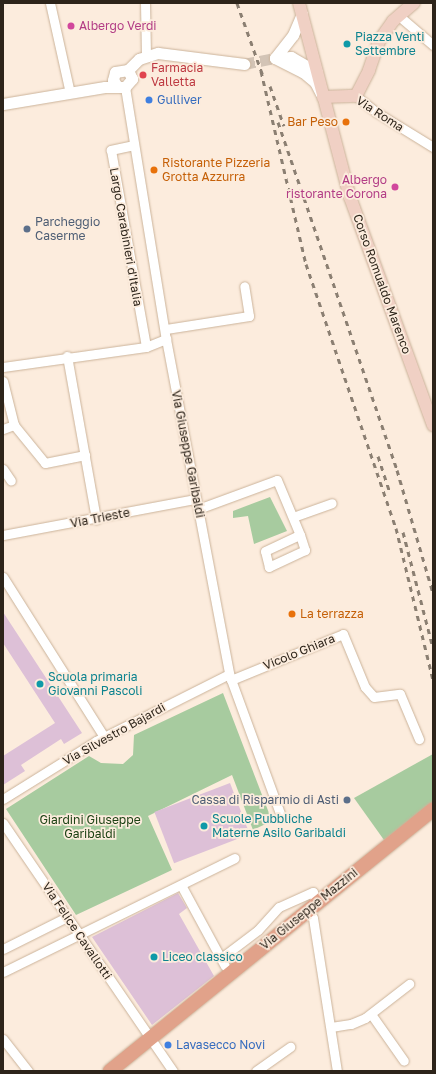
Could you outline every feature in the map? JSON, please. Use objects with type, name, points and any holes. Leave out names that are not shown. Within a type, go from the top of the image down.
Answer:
[{"type":"main road","points":[[356,96],[369,70],[379,41],[399,16],[414,3]]},
{"type":"main road","name":"Corso Romualdo Marenco","points":[[301,8],[323,97],[356,213],[433,425]]},
{"type":"main road","name":"Via Roma","points":[[323,97],[356,96]]},
{"type":"main road","name":"Via Giuseppe Mazzini","points":[[110,1071],[151,1039],[312,902],[433,809]]},
{"type":"street","points":[[50,3],[70,93]]},
{"type":"street","points":[[145,3],[146,53]]},
{"type":"street","points":[[275,58],[293,35],[301,8]]},
{"type":"street","points":[[399,16],[433,45]]},
{"type":"street","points":[[118,84],[118,70],[128,70],[146,53],[169,53],[244,64]]},
{"type":"street","points":[[275,58],[291,57],[317,72]]},
{"type":"street","points":[[275,58],[303,72],[315,82],[323,97]]},
{"type":"street","points":[[3,104],[131,82],[128,70]]},
{"type":"street","name":"Via Giuseppe Garibaldi","points":[[118,84],[134,145],[166,329],[166,339],[230,677],[280,813]]},
{"type":"street","name":"Via Roma","points":[[356,96],[376,112],[433,147]]},
{"type":"street","name":"Largo Carabinieri d'Italia","points":[[134,145],[111,150],[146,347]]},
{"type":"street","points":[[166,329],[249,316],[244,286]]},
{"type":"street","points":[[3,368],[66,356],[146,347],[166,339]]},
{"type":"street","points":[[66,356],[96,519]]},
{"type":"street","points":[[3,381],[14,425],[45,463],[85,455]]},
{"type":"street","points":[[3,429],[14,425]]},
{"type":"street","points":[[3,469],[11,481]]},
{"type":"street","points":[[198,509],[224,502],[277,480],[300,535]]},
{"type":"street","name":"Via Trieste","points":[[3,535],[96,519],[196,499]]},
{"type":"street","points":[[292,517],[332,503]]},
{"type":"street","points":[[3,577],[104,737]]},
{"type":"street","name":"Vicolo Ghiara","points":[[230,677],[343,634],[365,687],[374,697],[400,694],[419,739]]},
{"type":"street","name":"Via Silvestro Bajardi","points":[[3,799],[104,737],[230,677]]},
{"type":"street","name":"Via Felice Cavallotti","points":[[3,823],[173,1071]]},
{"type":"street","points":[[3,972],[235,858]]},
{"type":"street","points":[[181,884],[223,962],[258,930],[279,907],[312,902],[313,918],[337,1071]]},
{"type":"street","points":[[3,949],[67,916]]},
{"type":"street","points":[[331,1027],[351,1024],[371,1014],[409,984]]},
{"type":"street","points":[[371,1014],[404,1061]]},
{"type":"street","points":[[3,1039],[28,1071]]},
{"type":"street","points":[[256,1071],[290,1047]]},
{"type":"green space","points":[[270,497],[287,531],[254,544],[248,516],[233,518],[233,511]]},
{"type":"green space","name":"Giardini Giuseppe Garibaldi","points":[[223,693],[272,821],[253,830],[232,775],[148,816],[172,870],[76,915],[6,809],[89,756],[101,763],[123,764],[133,755],[134,735]]},
{"type":"green space","points":[[433,754],[433,803],[384,840],[354,798]]},
{"type":"building","name":"Scuola primaria Giovanni Pascoli","points":[[3,612],[82,733],[64,744],[61,739],[21,765],[25,771],[3,785],[3,756],[55,723],[3,643]]},
{"type":"building","name":"Scuole Pubbliche Materne Asilo Garibaldi","points":[[230,783],[250,834],[174,863],[154,812]]},
{"type":"building","name":"Liceo classico","points":[[178,893],[187,908],[179,914],[214,976],[152,1025],[92,937]]},
{"type":"tunnel","points":[[244,64],[275,58]]},
{"type":"railway","points":[[237,3],[263,76]]},
{"type":"railway","points":[[261,71],[306,264],[396,528],[433,680]]},
{"type":"railway","points":[[270,86],[284,126]]},
{"type":"railway","points":[[278,122],[397,470],[433,593]]},
{"type":"railway","points":[[378,456],[390,492]]},
{"type":"railway","points":[[403,532],[433,648]]},
{"type":"place","name":"Albergo Verdi","points":[[71,26]]},
{"type":"place","name":"Piazza Venti Settembre","points":[[347,44]]},
{"type":"place","name":"Farmacia Valletta","points":[[143,75]]},
{"type":"place","name":"Gulliver","points":[[149,100]]},
{"type":"place","name":"Bar Peso","points":[[346,122]]},
{"type":"place","name":"Ristorante Pizzeria Grotta Azzurra","points":[[154,170]]},
{"type":"place","name":"Albergo ristorante Corona","points":[[395,187]]},
{"type":"place","name":"Parcheggio Caserme","points":[[27,229]]},
{"type":"place","name":"La terrazza","points":[[292,614]]},
{"type":"place","name":"Scuola primaria Giovanni Pascoli","points":[[40,684]]},
{"type":"place","name":"Cassa di Risparmio di Asti","points":[[347,800]]},
{"type":"place","name":"Scuole Pubbliche Materne Asilo Garibaldi","points":[[204,826]]},
{"type":"place","name":"Liceo classico","points":[[154,957]]},
{"type":"place","name":"Lavasecco Novi","points":[[168,1045]]}]
